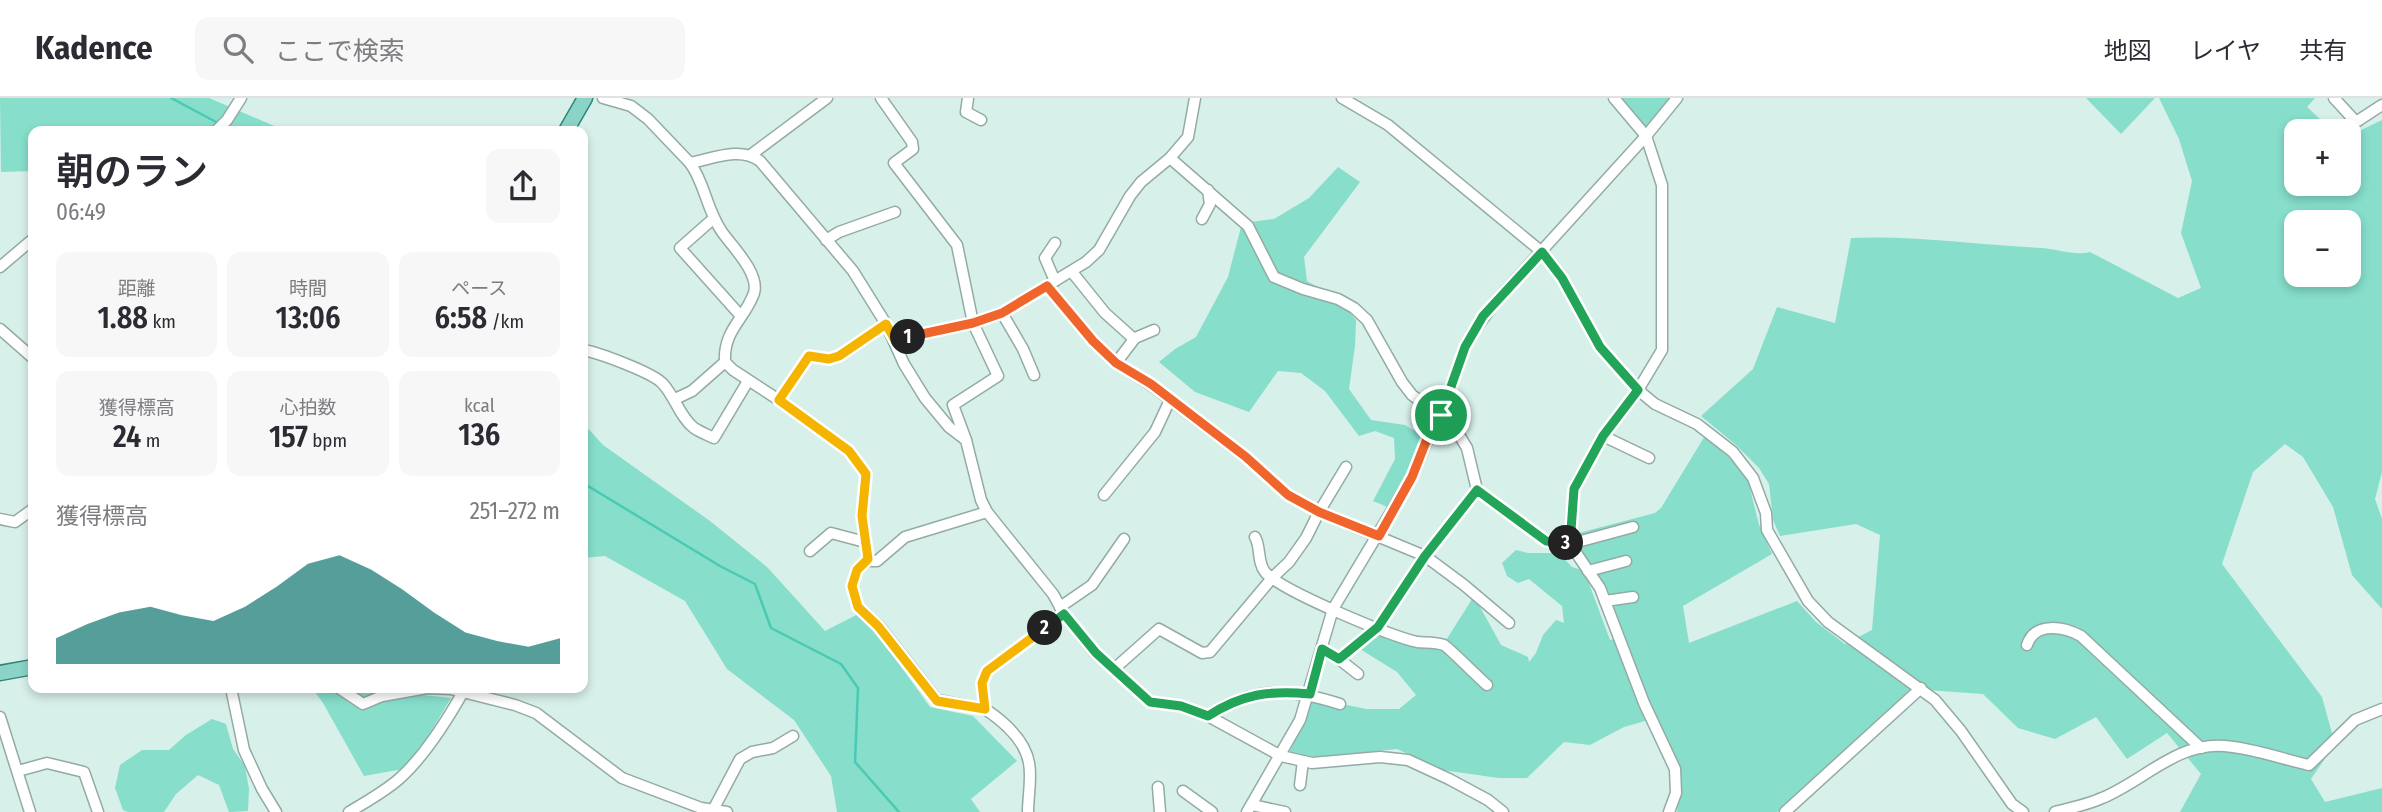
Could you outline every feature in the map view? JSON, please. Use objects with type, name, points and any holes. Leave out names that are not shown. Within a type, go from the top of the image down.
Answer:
[{"type":"main road","points":[[569,126],[585,98]]},
{"type":"main road","points":[[0,673],[28,668]]},
{"type":"street","points":[[221,126],[241,98]]},
{"type":"street","points":[[603,98],[631,106],[648,119],[690,163],[699,174],[708,207],[714,218],[743,259],[754,280],[755,291],[731,328],[726,344],[725,362],[692,391],[676,399]]},
{"type":"street","points":[[752,154],[827,98]]},
{"type":"street","points":[[881,98],[912,142],[913,149],[894,163],[957,245],[973,323],[998,376],[953,405],[966,440],[981,500],[987,512],[1096,653],[1150,702],[1181,706],[1208,716],[1281,756],[1312,763],[1380,757],[1408,760],[1488,800],[1503,812]]},
{"type":"street","points":[[968,98],[967,112],[981,120]]},
{"type":"street","points":[[895,340],[973,323],[1002,313],[1072,272],[1098,250],[1141,182],[1170,158],[1188,137],[1195,98]]},
{"type":"street","points":[[1342,98],[1388,125],[1542,252],[1562,278],[1600,347],[1638,390],[1656,404],[1697,424],[1732,452],[1753,478],[1766,513],[1767,530],[1808,601],[1834,627],[1935,700],[1961,731],[2012,804],[2023,812]]},
{"type":"street","points":[[1614,98],[1646,136],[1662,185],[1662,350],[1638,390],[1603,436],[1574,489],[1570,544],[1600,588],[1644,703],[1675,769],[1676,793],[1670,812]]},
{"type":"street","points":[[1285,812],[1249,808],[1300,720],[1310,694],[1333,609],[1412,477],[1427,439],[1441,415],[1465,347],[1483,316],[1646,136],[1677,98]]},
{"type":"street","points":[[2334,98],[2356,121],[2382,106]]},
{"type":"street","points":[[690,163],[737,153],[752,154],[760,160],[853,271],[886,324],[904,364],[925,398],[949,427],[966,440]]},
{"type":"street","points":[[1170,158],[1248,226],[1274,277],[1338,299],[1367,320],[1412,395],[1453,425],[1467,448],[1477,490],[1546,541],[1570,544],[1633,527]]},
{"type":"street","points":[[1202,219],[1210,204],[1208,190]]},
{"type":"street","points":[[826,240],[839,232],[895,212]]},
{"type":"street","points":[[714,218],[680,248],[740,315]]},
{"type":"street","points":[[0,267],[28,243]]},
{"type":"street","points":[[1055,243],[1045,258],[1051,283],[1093,341],[1116,363],[1151,384],[1246,457],[1288,495],[1319,512],[1425,556],[1509,624]]},
{"type":"street","points":[[1072,272],[1105,313],[1134,339]]},
{"type":"street","points":[[1002,313],[1023,349],[1034,375]]},
{"type":"street","points":[[779,400],[809,356],[829,359],[839,356],[886,324]]},
{"type":"street","points":[[0,329],[28,349]]},
{"type":"street","points":[[1116,363],[1134,339],[1154,330]]},
{"type":"street","points":[[588,351],[604,355],[658,379],[676,399],[686,419],[695,428],[714,438],[748,381]]},
{"type":"street","points":[[725,362],[849,451],[866,474],[862,516],[868,559]]},
{"type":"street","points":[[1104,495],[1155,432],[1170,400]]},
{"type":"street","points":[[1603,436],[1649,458]]},
{"type":"street","points":[[1114,669],[1159,629],[1202,653],[1210,652],[1273,577],[1289,562],[1306,538],[1346,467]]},
{"type":"street","points":[[1339,659],[1378,627],[1425,556],[1477,490]]},
{"type":"street","points":[[868,559],[877,561],[905,537],[987,512]]},
{"type":"street","points":[[0,519],[15,523],[28,513]]},
{"type":"street","points":[[810,551],[831,533],[865,542]]},
{"type":"street","points":[[1255,537],[1259,543],[1259,555],[1265,572],[1285,587],[1415,641],[1446,646],[1487,685]]},
{"type":"street","points":[[985,709],[982,683],[987,671],[1093,585],[1125,539]]},
{"type":"street","points":[[868,559],[857,570],[852,586],[858,607],[878,626],[937,701],[985,709],[1017,737],[1030,765],[1028,812]]},
{"type":"street","points":[[1588,571],[1626,561]]},
{"type":"street","points":[[1605,601],[1633,597]]},
{"type":"street","points":[[2027,645],[2028,640],[2036,633],[2051,627],[2065,628],[2081,636],[2201,748]]},
{"type":"street","points":[[1322,649],[1358,674]]},
{"type":"street","points":[[1785,812],[1921,688]]},
{"type":"street","points":[[1208,716],[1250,695],[1288,692],[1310,694],[1340,704]]},
{"type":"street","points":[[232,693],[244,751],[276,812]]},
{"type":"street","points":[[346,693],[363,704],[399,693]]},
{"type":"street","points":[[349,812],[399,779],[421,755],[462,693]]},
{"type":"street","points":[[467,693],[531,710],[622,778],[701,808],[727,812]]},
{"type":"street","points":[[2055,812],[2103,798],[2187,751],[2201,748],[2224,746],[2309,765],[2355,720],[2382,709]]},
{"type":"street","points":[[0,717],[30,812]]},
{"type":"street","points":[[713,810],[740,759],[752,752],[773,748],[793,736]]},
{"type":"street","points":[[1300,785],[1303,761]]},
{"type":"street","points":[[18,771],[47,763],[84,772],[98,812]]},
{"type":"street","points":[[1158,786],[1160,812]]},
{"type":"street","points":[[1183,791],[1212,812]]},
{"type":"green space","points":[[0,98],[209,98],[274,126],[28,126],[28,171],[1,172]]},
{"type":"green space","points":[[1620,98],[1676,98],[1648,130]]},
{"type":"green space","points":[[2086,98],[2155,98],[2121,134]]},
{"type":"green space","points":[[2159,98],[2315,98],[2307,107],[2320,119],[2284,119],[2284,196],[2361,196],[2361,130],[2382,120],[2382,472],[2375,499],[2382,519],[2382,609],[2352,575],[2333,507],[2303,457],[2285,444],[2253,472],[2222,564],[2322,697],[2335,744],[2311,779],[2325,802],[2382,788],[2382,812],[2180,812],[2201,774],[2167,733],[2127,759],[2096,717],[2055,739],[2018,728],[1983,694],[1912,689],[1777,812],[1677,812],[1675,786],[1653,713],[1623,644],[1587,578],[1610,640],[1614,639],[1652,719],[1624,727],[1590,745],[1564,742],[1527,778],[1499,778],[1442,770],[1397,749],[1319,757],[1289,754],[1313,698],[1366,709],[1399,709],[1416,695],[1397,672],[1360,649],[1380,625],[1443,645],[1474,596],[1501,645],[1528,657],[1529,662],[1543,635],[1556,620],[1564,623],[1562,606],[1529,579],[1518,583],[1507,576],[1502,563],[1516,550],[1528,553],[1559,553],[1572,567],[1582,570],[1571,535],[1655,513],[1661,508],[1706,434],[1747,476],[1759,525],[1772,554],[1683,606],[1689,643],[1797,601],[1816,622],[1845,644],[1872,630],[1880,535],[1856,524],[1780,536],[1773,520],[1769,484],[1759,468],[1701,416],[1753,369],[1777,307],[1835,323],[1851,238],[1875,237],[2042,248],[2072,253],[2090,252],[2178,298],[2201,288],[2181,233],[2192,181],[2179,139]]},
{"type":"green space","points":[[1338,167],[1360,182],[1304,257],[1307,281],[1337,298],[1356,320],[1349,389],[1371,420],[1405,425],[1428,439],[1390,508],[1373,501],[1395,459],[1394,438],[1375,431],[1359,436],[1325,391],[1301,373],[1278,371],[1249,412],[1195,392],[1159,362],[1196,337],[1228,277],[1242,223],[1274,219],[1309,198]]},
{"type":"green space","points":[[588,428],[603,445],[710,521],[767,567],[825,631],[862,612],[930,707],[973,716],[1017,761],[971,799],[980,812],[837,812],[831,776],[794,720],[727,669],[685,601],[605,556],[588,558]]},
{"type":"green space","points":[[316,693],[405,693],[451,698],[409,768],[364,776]]},
{"type":"green space","points":[[212,719],[226,724],[233,749],[245,766],[249,789],[248,811],[229,812],[219,785],[198,775],[176,794],[164,812],[123,810],[115,788],[120,765],[142,750],[169,750],[186,735]]},
{"type":"waterway","points":[[171,98],[218,123]]},
{"type":"waterway","points":[[588,486],[720,566],[755,584],[771,628],[841,664],[858,688],[855,762],[899,812]]},
{"type":"route","points":[[1542,252],[1562,278],[1600,347],[1638,390],[1603,436],[1574,489],[1570,544],[1546,541],[1477,490],[1425,556],[1378,627],[1339,659],[1322,649],[1310,694],[1288,692],[1250,695],[1208,716],[1181,706],[1150,702],[1096,653],[1064,614],[987,671],[982,683],[985,709],[937,701],[878,626],[858,607],[852,586],[857,570],[868,559],[862,516],[866,474],[849,451],[779,400],[809,356],[829,359],[839,356],[886,324],[895,340],[973,323],[1002,313],[1047,286],[1093,341],[1116,363],[1151,384],[1246,457],[1288,495],[1319,512],[1379,536],[1412,477],[1427,439],[1441,415],[1465,347],[1483,316],[1542,252]]}]
